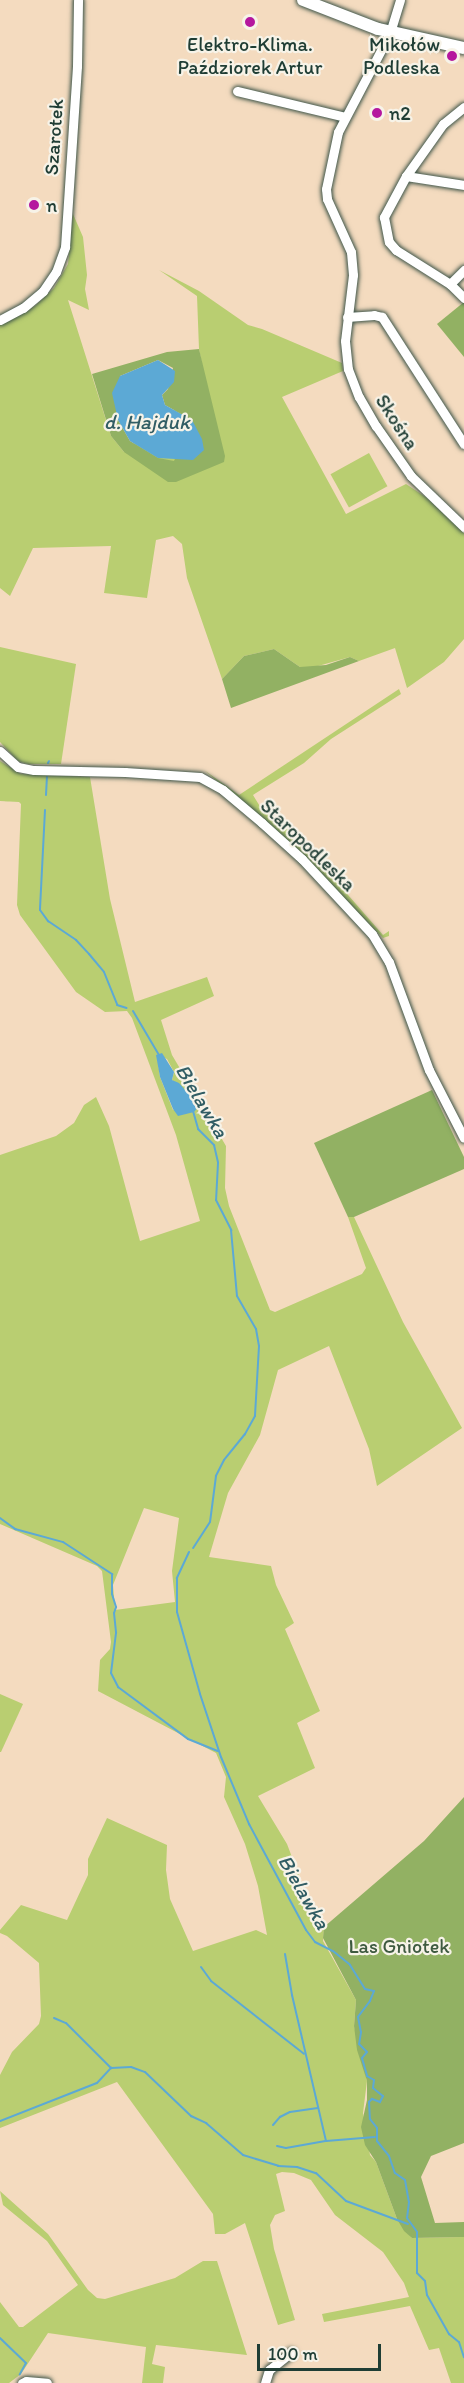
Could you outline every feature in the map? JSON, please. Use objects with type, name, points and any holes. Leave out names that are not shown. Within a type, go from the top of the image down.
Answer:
[{"type":"street","name":"Szarotek","points":[[0,320],[23,308],[43,291],[56,272],[65,247],[77,66],[78,0]]},
{"type":"street","points":[[303,0],[390,33],[464,48]]},
{"type":"street","name":"Skośna","points":[[400,0],[390,33],[338,132],[326,189],[327,199],[351,252],[353,275],[345,341],[348,369],[359,397],[411,476],[463,525]]},
{"type":"street","points":[[237,91],[345,117]]},
{"type":"street","points":[[464,107],[443,124],[406,176],[384,217],[389,242],[396,250],[450,284],[464,298]]},
{"type":"street","points":[[406,176],[464,185]]},
{"type":"street","points":[[450,284],[464,270]]},
{"type":"street","points":[[347,317],[374,315],[382,317],[464,444]]},
{"type":"street","name":"Staropodleska","points":[[0,751],[10,763],[34,770],[125,772],[200,777],[223,790],[302,859],[372,934],[389,962],[429,1070],[464,1138]]},
{"type":"street","points":[[265,2383],[269,2370],[291,2352]]},
{"type":"street","points":[[22,2383],[26,2381],[47,2383]]},
{"type":"green space","points":[[73,214],[83,237],[87,275],[85,289],[89,310],[68,300],[111,436],[124,452],[206,384],[199,349],[197,296],[159,270],[199,291],[248,325],[342,363],[343,371],[282,397],[346,514],[406,484],[427,498],[464,533],[464,639],[444,662],[407,688],[395,648],[359,661],[350,657],[311,668],[300,667],[274,649],[244,656],[222,679],[187,578],[182,544],[173,536],[156,540],[147,598],[104,593],[111,546],[33,548],[10,596],[0,588],[0,325],[35,306],[54,288],[68,264]]},
{"type":"green space","points":[[464,302],[464,357],[437,324]]},
{"type":"green space","points":[[199,349],[225,456],[224,462],[176,482],[168,482],[124,452],[111,436],[92,374],[167,352]],"holes":[[[158,360],[173,368],[168,389],[162,395],[165,405],[192,420],[174,461],[158,458],[130,441],[118,420],[120,376]]]},
{"type":"green space","points":[[369,453],[387,486],[349,508],[331,474]]},
{"type":"green space","points":[[0,647],[76,664],[61,764],[28,764],[18,761],[0,742]]},
{"type":"green space","points":[[274,649],[300,667],[326,665],[350,657],[359,661],[231,708],[222,679],[244,656]]},
{"type":"green space","points":[[399,689],[401,694],[331,739],[304,763],[253,795],[261,808],[276,818],[307,848],[383,935],[389,931],[389,936],[383,938],[283,836],[204,770],[239,795]]},
{"type":"green space","points":[[0,761],[21,774],[90,777],[110,899],[135,1002],[207,977],[214,996],[161,1020],[172,1055],[226,1146],[225,1188],[229,1206],[270,1310],[275,1312],[362,1274],[366,1268],[348,1217],[354,1217],[403,1322],[462,1428],[377,1486],[369,1449],[329,1346],[278,1370],[260,1435],[228,1493],[209,1557],[271,1566],[276,1585],[294,1623],[285,1629],[320,1711],[297,1723],[315,1768],[258,1796],[287,1844],[317,1923],[324,1927],[323,1941],[356,2000],[354,2026],[367,2081],[363,2113],[370,2155],[376,2162],[397,2219],[412,2238],[464,2237],[464,2383],[451,2383],[439,2348],[429,2350],[410,2306],[324,2322],[322,2314],[409,2297],[404,2283],[383,2252],[335,2215],[311,2180],[294,2173],[276,2174],[285,2211],[275,2215],[270,2225],[274,2249],[295,2320],[278,2325],[245,2223],[225,2234],[215,2234],[213,2214],[117,2082],[0,2128],[0,2075],[12,2052],[39,2024],[41,2016],[39,1963],[7,1936],[0,1933],[0,1930],[21,1905],[67,1920],[88,1875],[88,1859],[107,1818],[167,1845],[166,1870],[170,1899],[193,1951],[256,1930],[267,1935],[258,1886],[245,1844],[224,1797],[226,1777],[216,1753],[98,1691],[100,1660],[110,1649],[111,1642],[102,1571],[97,1566],[0,1524],[0,1155],[56,1136],[74,1123],[84,1105],[96,1097],[109,1126],[140,1241],[200,1221],[176,1135],[132,1018],[127,1011],[105,1012],[76,992],[20,915],[17,905],[21,804],[0,801]],"holes":[[[157,1055],[167,1059],[174,1072],[172,1080],[195,1100],[173,1110],[160,1077]],[[144,1508],[179,1518],[172,1571],[175,1602],[115,1610],[113,1585]]]},
{"type":"green space","points":[[432,1090],[464,1157],[464,1169],[354,1217],[348,1217],[314,1143]]},
{"type":"green space","points":[[0,1694],[23,1704],[1,1752],[0,1752]]},
{"type":"green space","name":"Las Gniotek","points":[[464,1797],[464,2143],[431,2156],[421,2177],[435,2223],[464,2222],[464,2237],[412,2238],[404,2231],[397,2219],[376,2162],[365,2145],[361,2127],[367,2100],[367,2081],[357,2050],[354,2026],[356,2000],[323,1938],[324,1927],[424,1841]]},
{"type":"green space","points":[[0,2191],[48,2234],[88,2290],[97,2298],[105,2299],[175,2278],[203,2261],[217,2261],[247,2355],[156,2345],[152,2364],[165,2367],[163,2383],[142,2383],[146,2347],[48,2333],[21,2374],[9,2383],[0,2383],[0,2302],[19,2327],[23,2327],[78,2285],[47,2241],[3,2205]]},
{"type":"water","name":"d. Hajduk","points":[[158,360],[175,371],[174,382],[162,395],[165,405],[192,420],[202,439],[204,450],[193,460],[158,458],[130,441],[118,420],[112,393],[120,376]]},
{"type":"water","points":[[162,1053],[174,1072],[172,1080],[179,1083],[199,1106],[194,1112],[178,1116],[173,1109],[160,1077],[156,1055]]},
{"type":"waterway","name":"Bielawka","points":[[46,795],[47,777]]},
{"type":"waterway","name":"Bielawka","points":[[45,810],[40,910],[48,921],[76,940],[89,954],[104,972],[117,1005],[127,1008]]},
{"type":"waterway","name":"Bielawka","points":[[133,1011],[159,1055]]},
{"type":"waterway","name":"Bielawka","points":[[193,1111],[198,1129],[214,1145],[218,1163],[216,1200],[231,1230],[237,1296],[256,1329],[259,1346],[255,1416],[245,1434],[224,1460],[216,1476],[210,1522],[193,1548]]},
{"type":"waterway","points":[[0,1518],[15,1529],[63,1542],[112,1574],[116,1633],[111,1673],[118,1687],[188,1739],[218,1751]]},
{"type":"waterway","name":"Bielawka","points":[[189,1552],[177,1578],[177,1612],[200,1694],[221,1757],[249,1824],[306,1930],[315,1942],[333,1951],[350,1965],[365,1989],[374,1991],[370,2001],[358,2017],[361,2032],[359,2044],[367,2052],[362,2058],[367,2076],[374,2080],[373,2088],[383,2096],[380,2102],[372,2099],[369,2102],[370,2119],[377,2128],[377,2141],[389,2156],[395,2173],[405,2180],[409,2202],[407,2218],[417,2232],[417,2273],[425,2281],[427,2295],[449,2334],[459,2342],[464,2357]]},
{"type":"waterway","points":[[285,1954],[292,1995],[326,2141],[375,2137]]},
{"type":"waterway","points":[[201,1967],[211,1981],[304,2054]]},
{"type":"waterway","points":[[54,2018],[66,2023],[111,2068]]},
{"type":"waterway","points":[[0,2121],[97,2083],[111,2068],[131,2067],[145,2072],[191,2116],[206,2123],[243,2155],[278,2166],[297,2167],[316,2173],[346,2201],[408,2224]]},
{"type":"waterway","points":[[273,2125],[280,2117],[290,2112],[318,2108]]},
{"type":"waterway","points":[[277,2146],[286,2148],[325,2141]]},
{"type":"waterway","points":[[0,2338],[26,2363],[20,2374]]},
{"type":"place","name":"Elektro-Klima. Paździorek Artur","points":[[250,22]]},
{"type":"place","name":"Mikołów Podleska","points":[[452,56]]},
{"type":"place","name":"n2","points":[[377,113]]},
{"type":"place","name":"n","points":[[34,205]]}]
